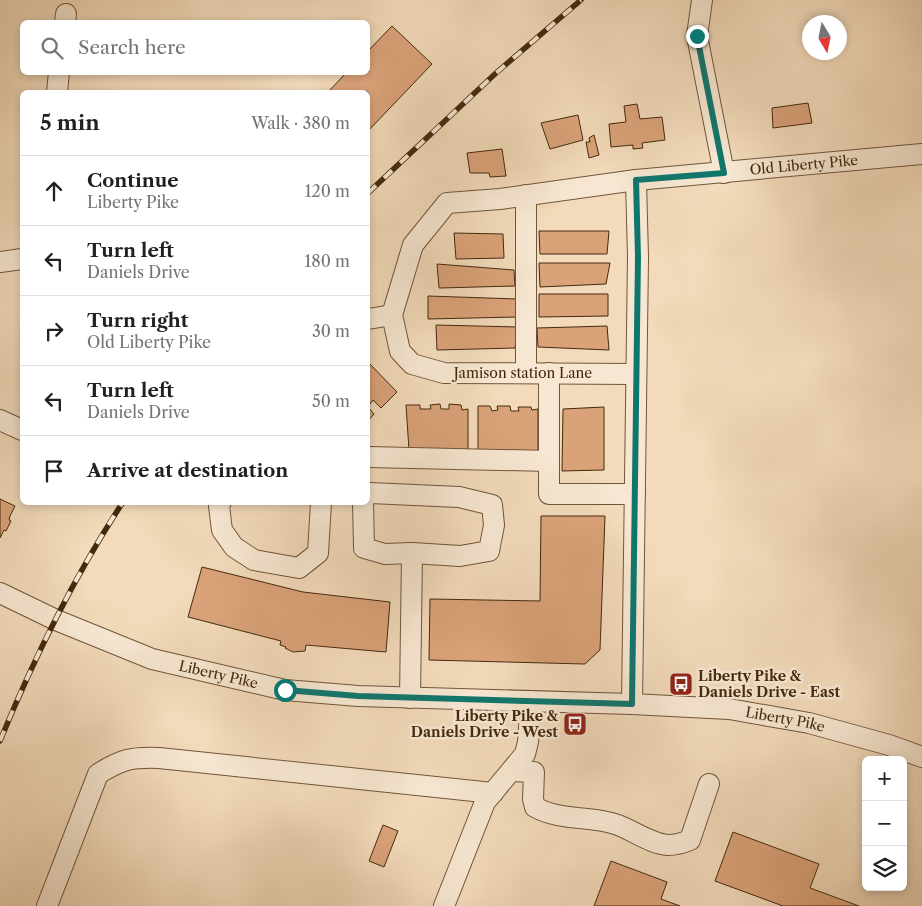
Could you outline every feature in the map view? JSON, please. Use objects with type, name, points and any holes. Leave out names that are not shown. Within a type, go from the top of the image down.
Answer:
[{"type":"street","points":[[702,0],[697,36],[724,173]]},
{"type":"street","points":[[57,90],[59,75]]},
{"type":"street","name":"Old Liberty Pike","points":[[447,203],[526,195],[636,180],[922,154]]},
{"type":"street","points":[[632,704],[638,257],[636,180]]},
{"type":"street","points":[[526,195],[526,374]]},
{"type":"street","name":"Jamison station Lane","points":[[447,203],[413,245],[392,315],[400,351],[412,364],[444,373],[636,374]]},
{"type":"street","points":[[0,262],[20,259]]},
{"type":"street","points":[[370,319],[392,315]]},
{"type":"street","points":[[549,373],[549,494],[635,494]]},
{"type":"street","points":[[0,420],[20,429]]},
{"type":"street","points":[[370,457],[549,461]]},
{"type":"street","points":[[363,505],[364,548],[384,554],[412,553],[460,556],[489,551],[494,524],[492,505],[459,497],[370,493]]},
{"type":"street","points":[[220,505],[222,530],[234,546],[254,560],[299,568],[318,554],[321,505]]},
{"type":"street","points":[[410,698],[412,553]]},
{"type":"street","name":"Liberty Pike","points":[[0,593],[86,633],[152,658],[285,690],[358,696],[632,704],[729,709],[809,723],[890,745],[922,758]]},
{"type":"street","points":[[444,906],[485,802],[525,754],[528,742],[531,701]]},
{"type":"street","points":[[47,906],[98,774],[117,762],[137,758],[159,758],[493,793]]},
{"type":"street","points":[[510,771],[534,772],[533,799],[535,808],[547,814],[616,824],[659,843],[668,845],[682,844],[690,840],[709,784]]},
{"type":"building","points":[[392,26],[432,64],[370,129],[370,90],[330,90],[344,75],[370,75],[370,49]]},
{"type":"building","points":[[808,103],[812,123],[773,128],[772,108]]},
{"type":"building","points":[[637,104],[640,119],[662,117],[665,140],[642,143],[643,148],[633,149],[633,145],[611,147],[609,124],[626,122],[624,106]]},
{"type":"building","points":[[578,115],[583,140],[550,149],[541,123]]},
{"type":"building","points":[[594,135],[599,155],[589,158],[586,142],[590,142],[589,138]]},
{"type":"building","points":[[502,149],[506,176],[490,177],[489,173],[470,173],[467,153]]},
{"type":"building","points":[[539,231],[609,231],[607,254],[540,254]]},
{"type":"building","points":[[454,233],[503,234],[504,258],[456,259]]},
{"type":"building","points":[[539,263],[610,263],[606,284],[540,287]]},
{"type":"building","points":[[437,264],[514,270],[515,286],[439,288]]},
{"type":"building","points":[[539,294],[608,294],[608,316],[539,317]]},
{"type":"building","points":[[428,296],[517,299],[517,317],[428,319]]},
{"type":"building","points":[[436,325],[518,327],[515,348],[437,350]]},
{"type":"building","points":[[607,326],[609,350],[538,347],[537,328]]},
{"type":"building","points":[[370,364],[397,392],[381,408],[373,400],[370,404]]},
{"type":"building","points":[[440,404],[441,409],[449,409],[449,404],[461,405],[462,410],[468,409],[468,450],[409,450],[406,405],[420,405],[420,409],[431,409],[430,405]]},
{"type":"building","points":[[478,406],[490,406],[492,411],[498,410],[497,406],[510,406],[511,411],[519,411],[518,407],[531,407],[532,410],[538,409],[538,451],[478,451]]},
{"type":"building","points":[[604,407],[604,470],[562,471],[563,409]]},
{"type":"building","points":[[370,409],[374,414],[370,419]]},
{"type":"building","points":[[0,499],[15,506],[10,516],[9,520],[11,521],[0,538]]},
{"type":"building","points":[[541,516],[605,516],[600,650],[585,664],[429,660],[430,599],[540,601]]},
{"type":"building","points":[[202,567],[303,592],[390,602],[386,652],[306,645],[305,651],[293,652],[280,645],[281,641],[188,617]]},
{"type":"building","points":[[383,825],[398,831],[384,867],[369,861]]},
{"type":"building","points":[[733,832],[819,864],[810,888],[859,906],[783,906],[715,881]]},
{"type":"building","points":[[611,861],[667,882],[661,899],[680,906],[594,906]]},
{"type":"railway","points":[[370,191],[496,73],[581,0]]},
{"type":"railway","points":[[0,741],[56,618],[88,559],[121,505]]},
{"type":"place","name":"Liberty Pike & Daniels Drive - East","points":[[681,684]]},
{"type":"place","name":"Liberty Pike & Daniels Drive - West","points":[[575,724]]},
{"type":"route","points":[[285,690],[358,696],[632,704],[638,257],[636,180],[724,173],[697,36]]}]
